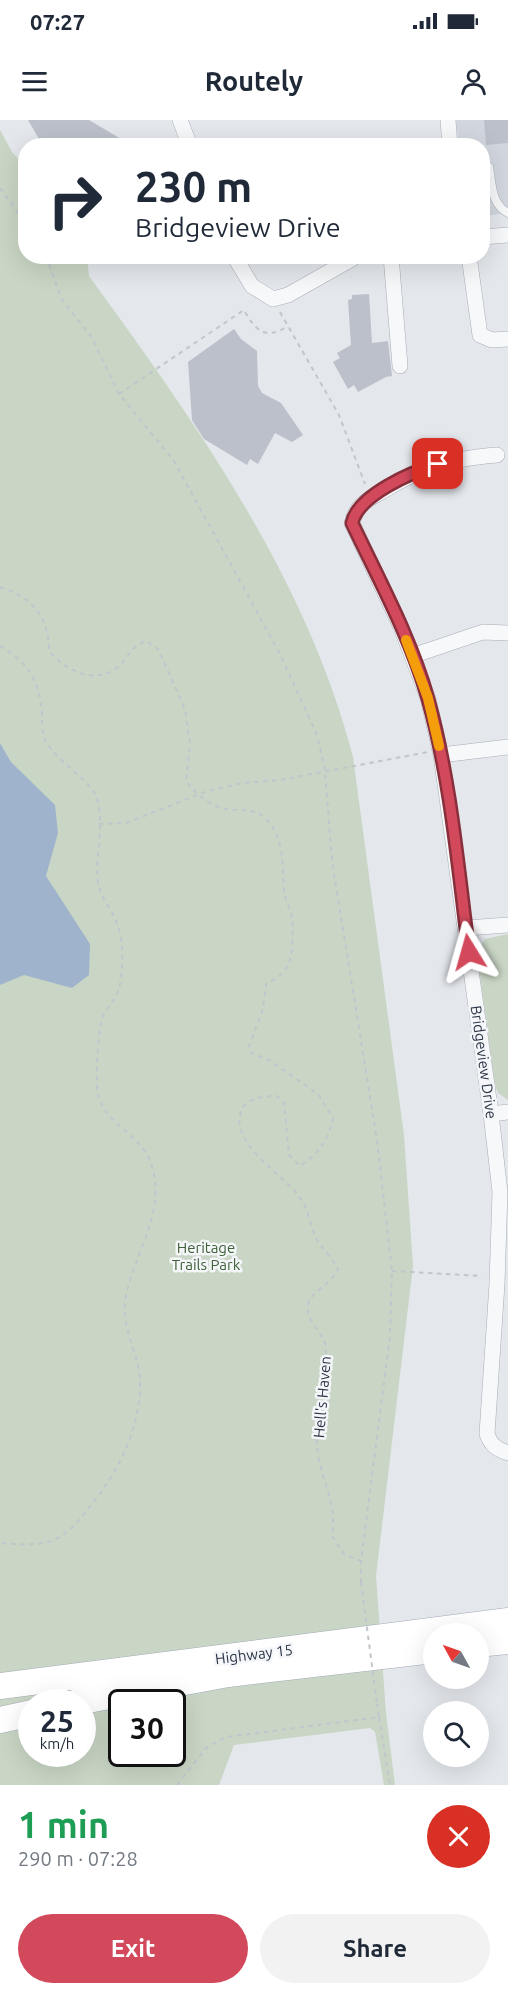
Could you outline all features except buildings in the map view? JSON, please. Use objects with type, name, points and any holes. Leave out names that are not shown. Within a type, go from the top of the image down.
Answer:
[{"type":"main road","name":"Highway 15","points":[[0,1686],[508,1621]]},
{"type":"main road","points":[[489,1643],[508,1641]]},
{"type":"main road","name":"Highway 15","points":[[96,1698],[228,1674],[423,1651]]},
{"type":"main road","points":[[0,1720],[18,1716]]},
{"type":"street","points":[[180,120],[187,138]]},
{"type":"street","points":[[448,120],[449,138]]},
{"type":"street","points":[[490,236],[508,235]]},
{"type":"street","points":[[239,264],[252,286],[271,299],[288,296],[343,264]]},
{"type":"street","points":[[392,264],[400,366]]},
{"type":"street","points":[[470,264],[480,335],[492,340],[508,339]]},
{"type":"street","name":"Bridgeview Drive","points":[[497,455],[459,458],[417,470],[360,506],[352,523],[412,656],[428,698],[440,752],[466,928],[500,1192],[501,1281],[487,1434],[491,1443],[499,1450],[508,1453]]},
{"type":"street","points":[[412,656],[483,632],[508,633]]},
{"type":"street","points":[[440,752],[508,747]]},
{"type":"street","points":[[466,928],[508,925]]},
{"type":"street","points":[[491,1114],[508,1112]]},
{"type":"lane","points":[[490,172],[498,207],[508,213]]},
{"type":"path","points":[[0,188],[18,213]]},
{"type":"path","points":[[49,264],[62,300],[91,336],[119,394],[162,443],[174,461],[280,654],[316,735],[325,770],[332,861],[375,1129],[392,1270],[390,1336],[361,1561],[361,1582],[390,1785]]},
{"type":"path","points":[[271,299],[339,415],[372,497]]},
{"type":"path","points":[[119,394],[244,310],[253,327],[265,334],[273,334],[288,326]]},
{"type":"path","points":[[0,587],[22,596],[39,610],[49,637],[49,651],[72,670],[90,676],[110,672],[121,664],[136,644],[146,641],[158,650],[185,709],[190,744],[186,781],[197,795]]},
{"type":"path","points":[[0,1543],[25,1544],[57,1539],[75,1524],[109,1484],[128,1444],[136,1414],[140,1378],[127,1336],[125,1304],[131,1275],[144,1245],[156,1202],[154,1170],[142,1144],[108,1115],[98,1095],[102,1018],[119,990],[122,959],[117,923],[98,886],[96,850],[100,814],[94,792],[68,768],[44,738],[37,682],[24,664],[2,647]]},
{"type":"path","points":[[99,824],[126,823],[197,795],[242,783],[280,780],[325,770],[440,752]]},
{"type":"path","name":"Hell's Haven","points":[[197,795],[223,808],[252,809],[268,822],[282,855],[284,894],[292,915],[288,965],[278,978],[266,984],[263,1009],[249,1046],[251,1053],[269,1060],[318,1094],[333,1118],[326,1140],[309,1160],[300,1166],[290,1155],[284,1103],[277,1096],[264,1096],[250,1101],[241,1108],[238,1124],[244,1140],[298,1194],[308,1210],[317,1240],[333,1258],[338,1270],[332,1281],[314,1294],[308,1303],[309,1316],[326,1349],[317,1448],[335,1521],[332,1536],[344,1554],[361,1561]]},
{"type":"path","points":[[392,1270],[501,1281]]},
{"type":"path","points":[[177,1785],[206,1748],[226,1737],[379,1717]]},
{"type":"shaded area","points":[[456,120],[508,120],[508,213],[490,215],[490,138],[458,138]]},
{"type":"green space","name":"Heritage Trails Park","points":[[0,130],[18,158],[18,264],[88,264],[89,276],[169,388],[207,446],[244,505],[277,565],[307,627],[333,691],[353,757],[404,1135],[413,1266],[376,1576],[386,1713],[395,1785],[384,1785],[375,1732],[370,1728],[234,1745],[219,1785],[0,1785]]},
{"type":"green space","points":[[508,934],[508,1100],[498,1093],[495,1086],[477,952],[485,939]]},
{"type":"water","points":[[0,743],[11,762],[55,805],[58,833],[46,876],[90,944],[89,975],[72,988],[24,975],[0,985]]},
{"type":"slow traffic","points":[[406,640],[428,698],[439,746]]},
{"type":"route","points":[[438,464],[417,470],[364,502],[354,514],[352,523],[401,627],[428,698],[441,755],[469,952]]}]
